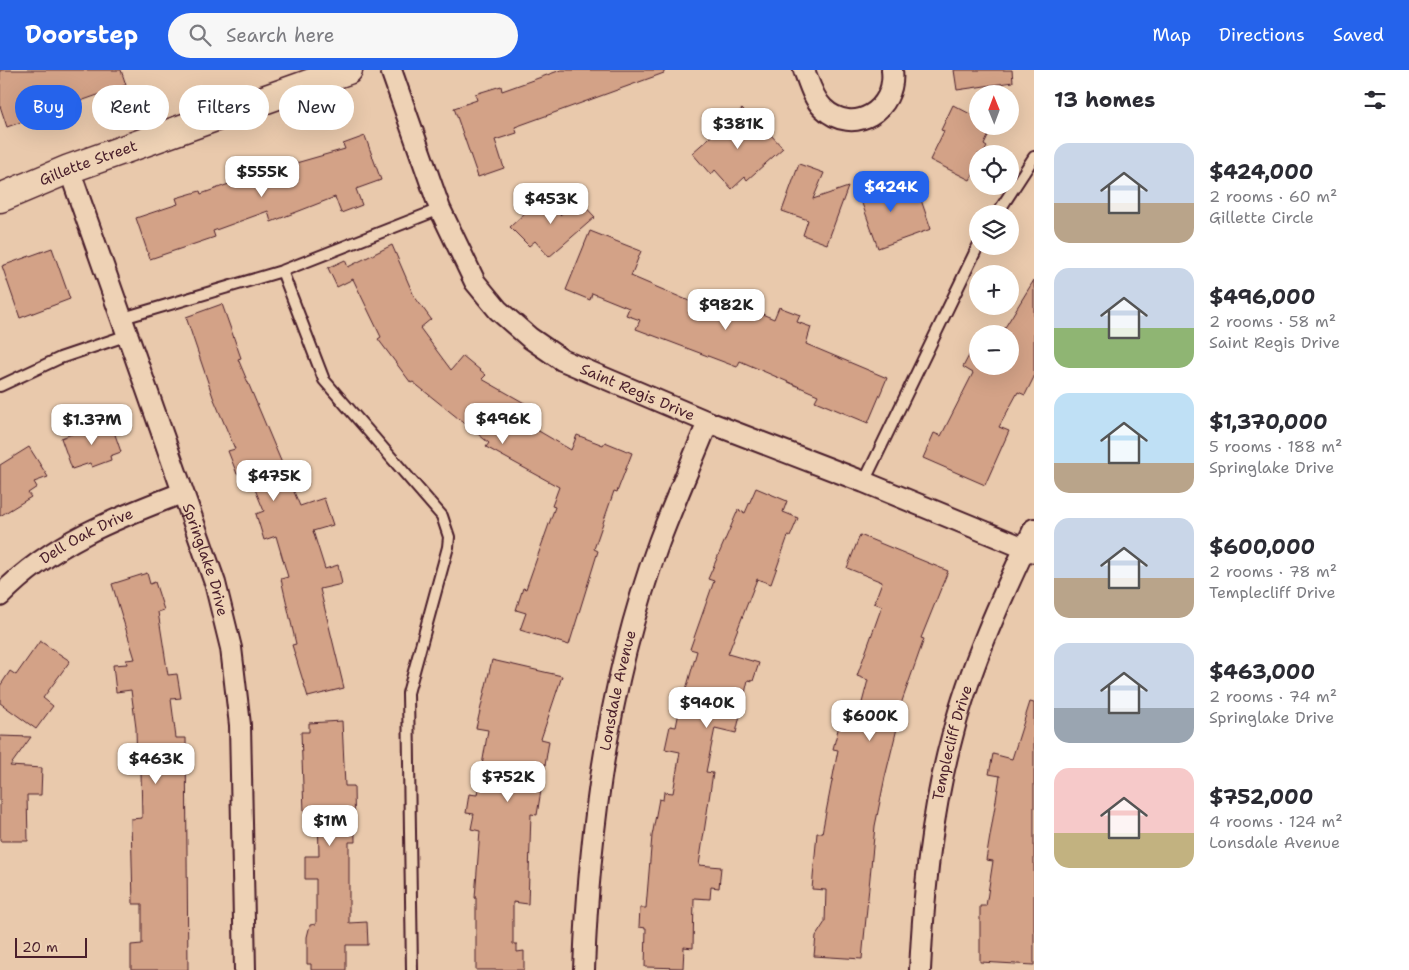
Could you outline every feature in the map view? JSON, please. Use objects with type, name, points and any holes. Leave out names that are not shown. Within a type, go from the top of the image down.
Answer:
[{"type":"street","name":"Gillette Street","points":[[0,198],[68,169],[348,70]]},
{"type":"street","name":"Saint Regis Drive","points":[[391,70],[440,209],[476,282],[498,310],[530,338],[562,360],[708,422],[864,482],[1029,550]]},
{"type":"street","points":[[804,70],[814,96],[823,109],[838,118],[852,120],[868,117],[880,109],[889,97],[894,81],[892,70]]},
{"type":"street","name":"Springlake Drive","points":[[68,169],[215,583],[232,658],[240,725],[245,970]]},
{"type":"street","name":"Lonsdale Avenue","points":[[584,970],[586,888],[595,806],[612,714],[634,623],[659,543],[708,422]]},
{"type":"street","name":"Dell Oak Drive","points":[[0,596],[56,549],[109,520],[182,493]]},
{"type":"street","name":"Templecliff Drive","points":[[920,970],[923,902],[934,821],[952,736],[976,664],[1029,550],[1034,529]]},
{"type":"lane","points":[[1003,205],[1034,157]]},
{"type":"lane","points":[[0,386],[125,327],[282,271],[440,209]]},
{"type":"lane","points":[[864,482],[974,255]]},
{"type":"lane","points":[[282,271],[324,380],[442,516],[449,537],[408,693],[412,970]]},
{"type":"building","points":[[0,70],[121,70],[126,85],[92,85],[92,97],[82,101],[82,85],[15,85],[15,124],[7,127],[0,106]]},
{"type":"building","points":[[561,70],[664,70],[664,73],[515,127],[517,133],[495,140],[504,168],[478,177],[454,108],[477,100],[475,94],[501,86],[502,91]]},
{"type":"building","points":[[954,70],[1012,70],[1013,82],[992,85],[969,85],[969,88],[957,90]]},
{"type":"building","points":[[953,105],[969,113],[969,135],[989,135],[984,145],[969,145],[969,180],[930,160],[944,131],[941,130]]},
{"type":"building","points":[[742,109],[754,122],[757,120],[783,148],[747,180],[745,177],[732,189],[715,170],[711,175],[692,153]]},
{"type":"building","points":[[365,136],[381,180],[356,189],[362,205],[341,213],[335,197],[271,222],[268,211],[213,231],[215,237],[150,259],[136,218],[178,204],[176,198],[200,191],[201,194],[254,175],[253,171],[280,162],[282,167],[345,149],[343,144]]},
{"type":"building","points":[[799,164],[824,173],[813,199],[848,187],[827,244],[803,235],[808,220],[782,211]]},
{"type":"building","points":[[881,175],[889,199],[902,195],[903,199],[919,194],[931,229],[878,248],[855,184]]},
{"type":"building","points":[[543,196],[560,215],[578,199],[595,217],[549,257],[535,241],[529,246],[510,227]]},
{"type":"building","points":[[590,231],[641,251],[631,276],[724,316],[731,301],[774,319],[779,307],[800,315],[797,322],[811,327],[806,344],[887,378],[868,423],[815,401],[818,395],[740,361],[737,367],[636,329],[640,320],[626,315],[629,308],[592,293],[590,300],[566,290]]},
{"type":"building","points":[[392,245],[414,296],[431,319],[420,328],[451,370],[463,356],[486,375],[482,379],[528,405],[520,420],[571,450],[577,435],[603,445],[605,442],[632,453],[617,492],[614,491],[594,549],[598,551],[569,645],[520,630],[526,613],[516,610],[523,588],[526,589],[555,507],[552,506],[559,487],[486,447],[489,443],[413,382],[411,383],[378,339],[381,337],[353,279],[337,287],[328,268],[345,260],[348,267]]},
{"type":"building","points":[[52,248],[70,299],[20,318],[2,266]]},
{"type":"building","points":[[1034,280],[1034,377],[1025,395],[1018,392],[999,427],[1009,431],[985,485],[923,458],[934,433],[941,436],[972,375],[1019,375],[1019,325],[1006,325],[1013,315],[1019,315],[1019,305]]},
{"type":"building","points":[[222,304],[241,358],[238,359],[300,506],[324,498],[333,525],[313,531],[325,569],[338,565],[342,584],[320,589],[344,688],[308,697],[292,645],[296,644],[281,579],[288,577],[276,536],[264,540],[256,514],[264,511],[247,470],[237,474],[228,451],[235,449],[213,397],[186,317]]},
{"type":"building","points":[[969,356],[969,371],[963,367]]},
{"type":"building","points":[[110,420],[121,452],[110,456],[111,460],[92,467],[90,463],[72,469],[61,438]]},
{"type":"building","points":[[29,447],[48,477],[34,482],[37,487],[28,493],[31,497],[0,516],[0,465]]},
{"type":"building","points":[[756,488],[787,501],[783,512],[798,518],[790,537],[788,536],[771,584],[757,579],[728,654],[759,663],[753,681],[748,680],[736,733],[715,728],[706,772],[713,773],[699,865],[721,867],[719,888],[711,887],[710,899],[694,898],[693,948],[684,947],[683,968],[645,967],[646,928],[639,927],[640,908],[646,908],[652,836],[659,799],[663,800],[664,792],[673,793],[680,752],[665,749],[670,726],[676,727],[683,692],[685,693],[697,651],[690,649],[714,581],[708,579],[738,510],[745,513]]},
{"type":"building","points":[[860,535],[948,571],[921,638],[924,639],[901,704],[903,704],[875,826],[862,959],[814,956],[816,936],[825,922],[826,890],[812,889],[817,833],[822,833],[838,750],[833,749],[842,714],[858,718],[868,680],[857,676],[882,606],[874,603],[882,582],[847,568]]},
{"type":"building","points":[[147,573],[150,584],[155,582],[164,610],[158,612],[168,675],[177,674],[181,698],[171,699],[176,738],[186,738],[188,970],[131,970],[131,945],[142,944],[142,904],[133,904],[131,819],[142,818],[141,771],[137,771],[136,728],[131,690],[116,692],[113,665],[127,664],[126,660],[135,659],[112,584]]},
{"type":"building","points":[[40,641],[70,661],[43,698],[53,706],[36,729],[0,703],[0,686],[10,671],[16,675]]},
{"type":"building","points":[[492,660],[562,676],[541,739],[549,741],[537,815],[531,814],[528,904],[513,902],[513,944],[517,944],[517,952],[524,951],[524,970],[476,970],[475,898],[480,831],[471,829],[474,814],[466,813],[469,794],[477,795],[488,730],[476,728]]},
{"type":"building","points":[[1030,702],[1034,703],[1034,965],[980,962],[980,906],[986,906],[993,861],[986,860],[1000,776],[989,774],[993,754],[1012,759]]},
{"type":"building","points":[[342,721],[345,786],[354,786],[355,842],[349,842],[349,923],[367,922],[368,945],[346,945],[346,970],[311,970],[311,964],[307,964],[307,937],[310,925],[316,924],[316,879],[305,879],[305,856],[319,856],[318,812],[304,812],[301,732],[309,732],[309,723]]},
{"type":"building","points":[[0,736],[31,737],[10,766],[42,768],[41,795],[27,795],[28,841],[0,841]]}]
